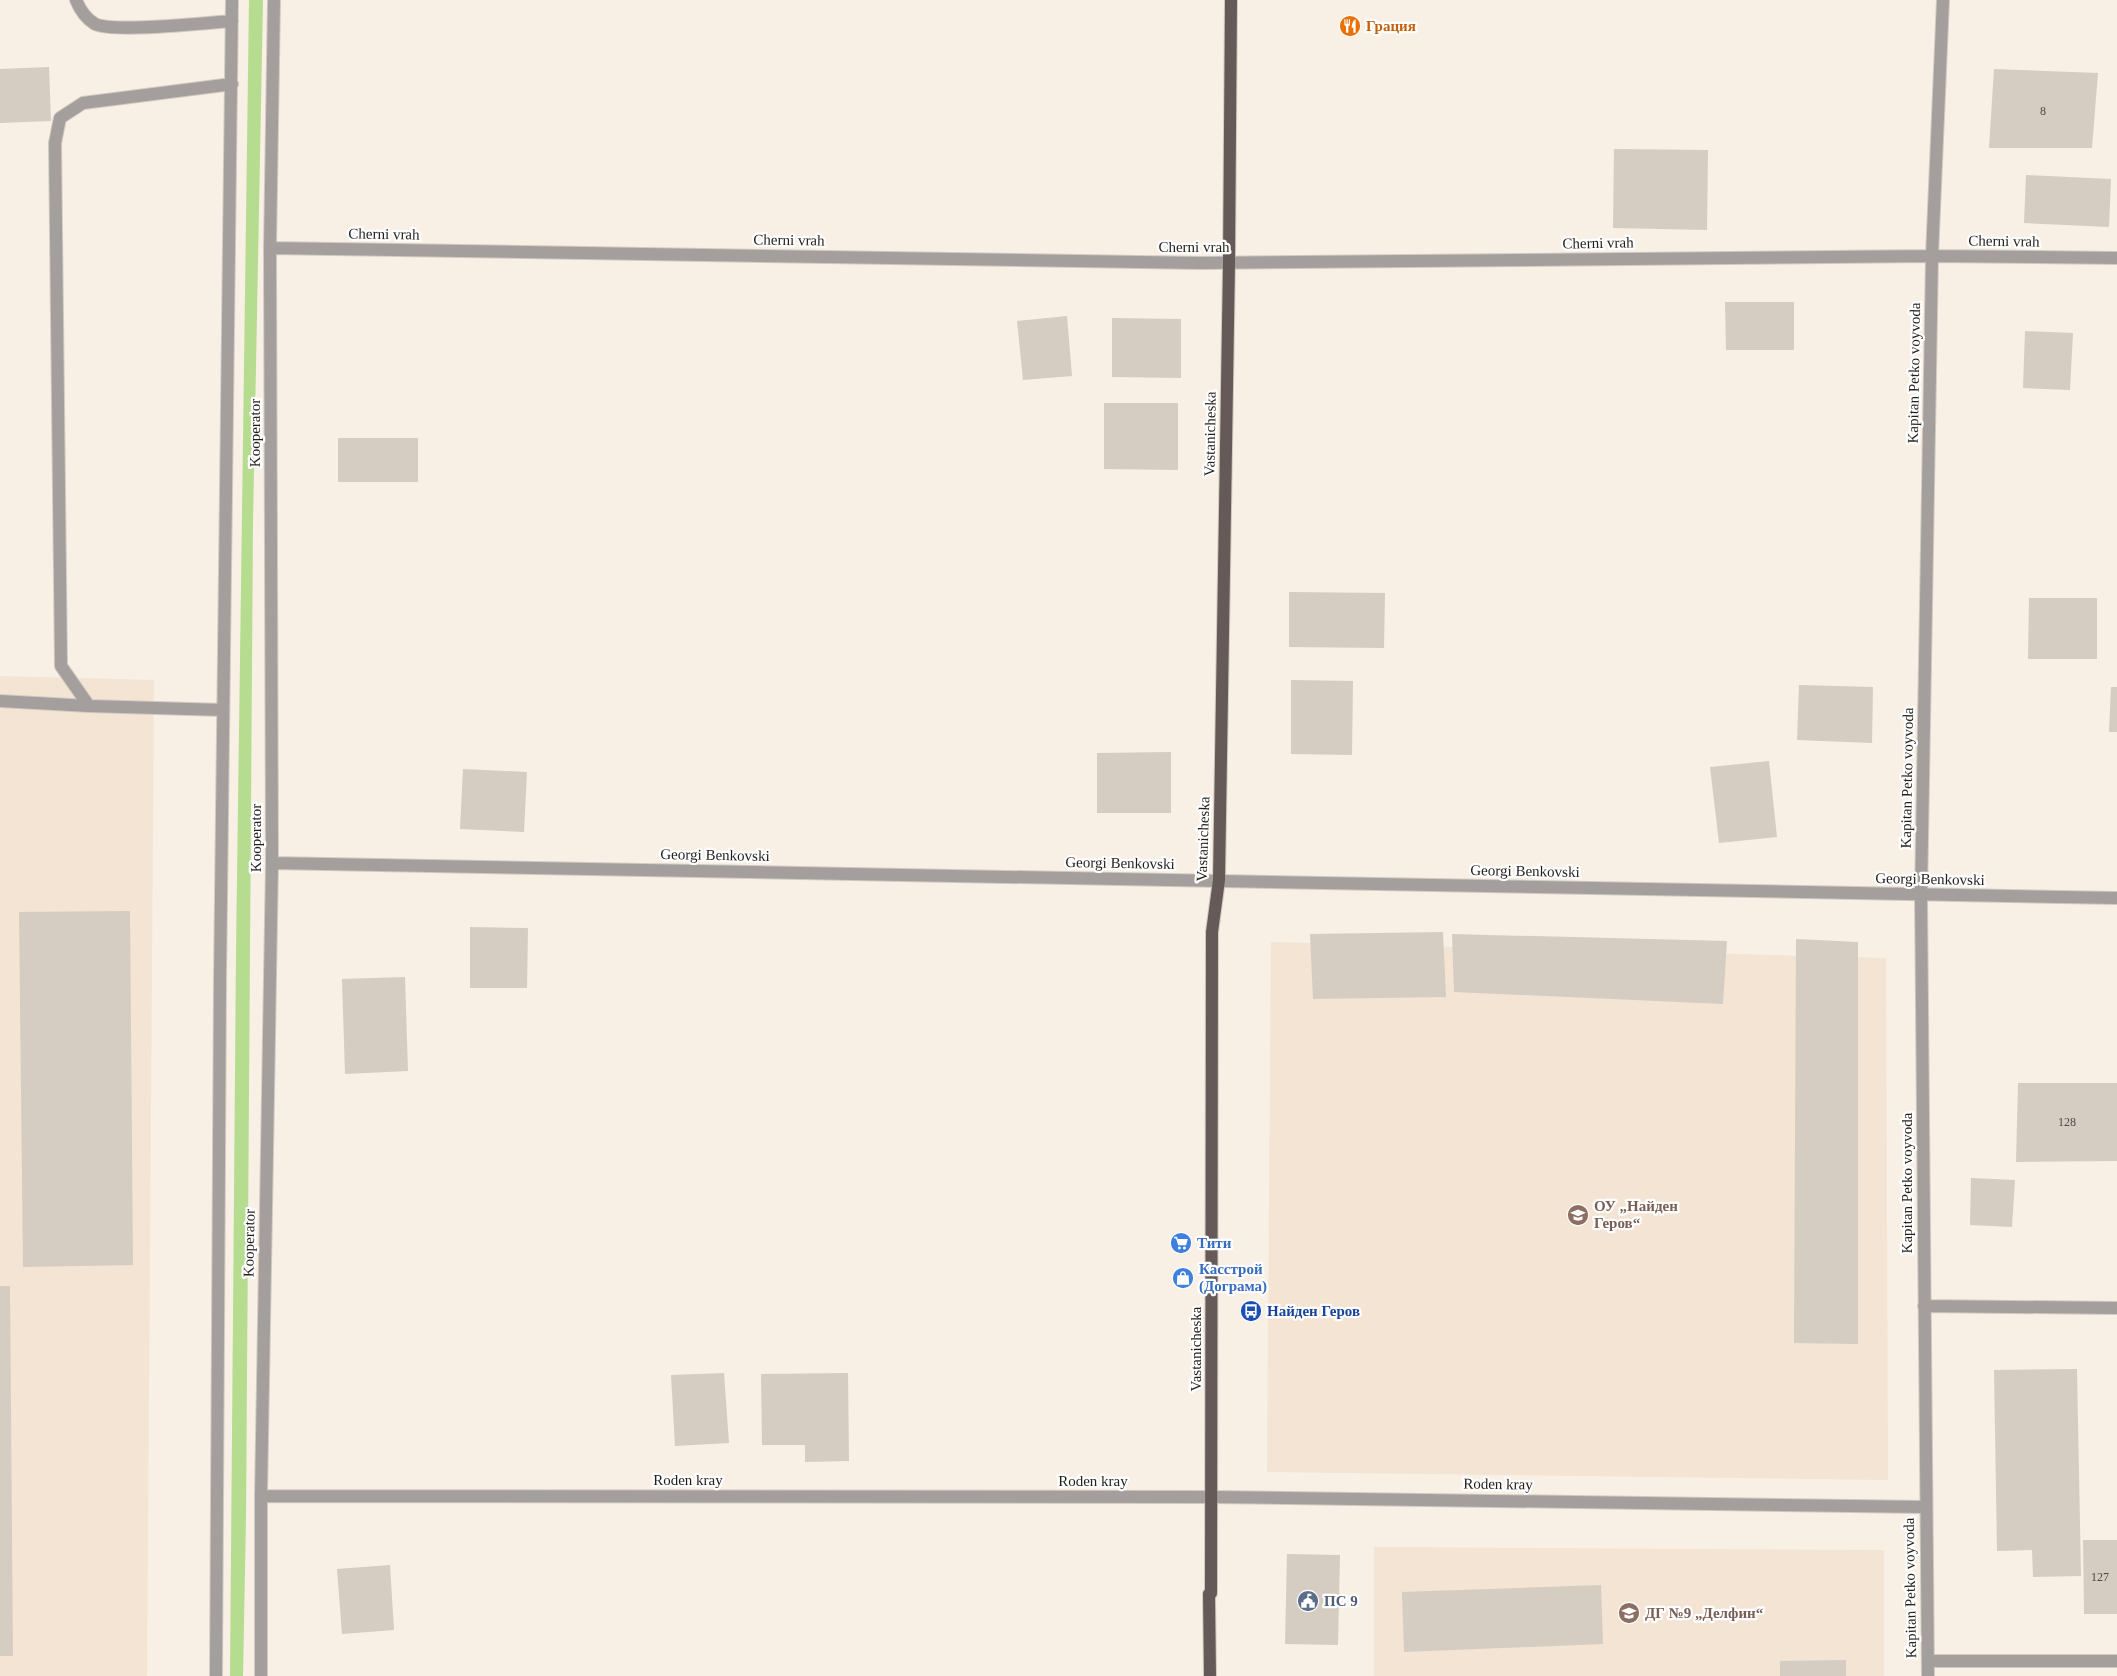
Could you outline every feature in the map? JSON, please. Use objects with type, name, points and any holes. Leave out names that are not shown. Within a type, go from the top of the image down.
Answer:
[{"type":"main road","name":"Vastanicheska","points":[[1210,1676],[1209,1594],[1211,1593],[1213,1497],[1212,932],[1219,880],[1229,263],[1231,0]]},
{"type":"street","points":[[76,0],[81,13],[96,24],[117,28],[232,22]]},
{"type":"street","name":"Kooperator","points":[[216,1676],[220,980],[232,0]]},
{"type":"street","name":"Kooperator","points":[[261,1676],[261,1496],[272,863],[270,248],[274,0]]},
{"type":"street","name":"Kapitan Petko voyvoda","points":[[1928,1676],[1921,896],[1932,256],[1943,0]]},
{"type":"street","points":[[89,706],[61,666],[55,143],[60,118],[83,103],[232,84]]},
{"type":"street","name":"Cherni vrah","points":[[270,248],[1229,263],[1932,256],[2117,258]]},
{"type":"street","points":[[0,701],[223,710]]},
{"type":"street","name":"Georgi Benkovski","points":[[272,863],[1191,881],[1219,880],[1921,896],[2117,898]]},
{"type":"street","points":[[1924,1306],[2117,1308]]},
{"type":"street","name":"Roden kray","points":[[261,1496],[1213,1497],[1925,1507]]},
{"type":"street","points":[[1928,1661],[2117,1661]]},
{"type":"shaded area","points":[[0,676],[154,680],[147,1676],[0,1676]]},
{"type":"shaded area","name":"ОУ „Найден Геров“","points":[[1271,942],[1886,958],[1888,1480],[1267,1472]]},
{"type":"shaded area","name":"ДГ №9 „Делфин“","points":[[1374,1547],[1884,1550],[1884,1676],[1374,1676]]},
{"type":"green space","points":[[249,0],[263,0],[253,523],[246,1519],[243,1676],[230,1676],[236,952]]},
{"type":"building","points":[[49,67],[51,121],[0,123],[0,69]]},
{"type":"building","points":[[1994,69],[2098,73],[2092,148],[1989,148]]},
{"type":"building","points":[[1614,149],[1708,150],[1707,230],[1613,228]]},
{"type":"building","points":[[2026,175],[2111,179],[2109,227],[2024,223]]},
{"type":"building","points":[[1725,302],[1794,302],[1794,350],[1726,350]]},
{"type":"building","points":[[1067,316],[1072,376],[1023,380],[1017,321]]},
{"type":"building","points":[[1112,318],[1181,319],[1181,378],[1112,377]]},
{"type":"building","points":[[2025,331],[2073,333],[2070,390],[2023,388]]},
{"type":"building","points":[[1104,403],[1178,403],[1178,470],[1104,469]]},
{"type":"building","points":[[338,438],[418,438],[418,482],[338,482]]},
{"type":"building","points":[[1289,592],[1385,593],[1384,648],[1289,647]]},
{"type":"building","points":[[2029,598],[2097,598],[2097,659],[2028,659]]},
{"type":"building","points":[[1291,680],[1353,681],[1352,755],[1291,754]]},
{"type":"building","points":[[1799,685],[1873,687],[1872,743],[1797,740]]},
{"type":"building","points":[[2111,687],[2117,687],[2117,732],[2109,732]]},
{"type":"building","points":[[1171,752],[1171,813],[1097,813],[1097,753]]},
{"type":"building","points":[[1769,761],[1777,837],[1719,843],[1710,767]]},
{"type":"building","points":[[463,769],[527,772],[524,832],[460,829]]},
{"type":"building","points":[[130,911],[133,1265],[23,1267],[19,912]]},
{"type":"building","points":[[470,927],[528,928],[527,988],[470,988]]},
{"type":"building","points":[[1443,932],[1446,997],[1313,999],[1310,934]]},
{"type":"building","points":[[1452,934],[1727,941],[1723,1004],[1454,992]]},
{"type":"building","points":[[1796,939],[1858,942],[1858,1344],[1794,1343]]},
{"type":"building","points":[[405,977],[408,1071],[345,1074],[342,979]]},
{"type":"building","points":[[2018,1083],[2117,1083],[2117,1161],[2016,1162]]},
{"type":"building","points":[[1971,1178],[2015,1180],[2012,1227],[1970,1225]]},
{"type":"building","points":[[0,1286],[10,1286],[13,1656],[0,1656]]},
{"type":"building","points":[[2077,1369],[2081,1576],[2033,1577],[2032,1550],[1997,1551],[1994,1370]]},
{"type":"building","points":[[724,1373],[729,1443],[675,1446],[671,1375]]},
{"type":"building","points":[[848,1373],[849,1461],[805,1462],[805,1445],[762,1445],[761,1374]]},
{"type":"building","points":[[2083,1540],[2117,1540],[2117,1614],[2084,1614]]},
{"type":"building","points":[[1287,1554],[1340,1555],[1338,1645],[1285,1644]]},
{"type":"building","points":[[390,1565],[394,1630],[342,1634],[337,1569]]},
{"type":"building","points":[[1601,1585],[1603,1644],[1404,1652],[1402,1592]]},
{"type":"building","points":[[1846,1660],[1846,1676],[1780,1676],[1780,1661]]},
{"type":"place","name":"Грация","points":[[1350,26]]},
{"type":"place","name":"ОУ „Найден Геров“","points":[[1578,1215]]},
{"type":"place","name":"Тити","points":[[1181,1243]]},
{"type":"place","name":"Касстрой (Дограма)","points":[[1183,1278]]},
{"type":"place","name":"Найден Геров","points":[[1251,1311]]},
{"type":"place","name":"ПС 9","points":[[1308,1601]]},
{"type":"place","name":"ДГ №9 „Делфин“","points":[[1629,1613]]}]
